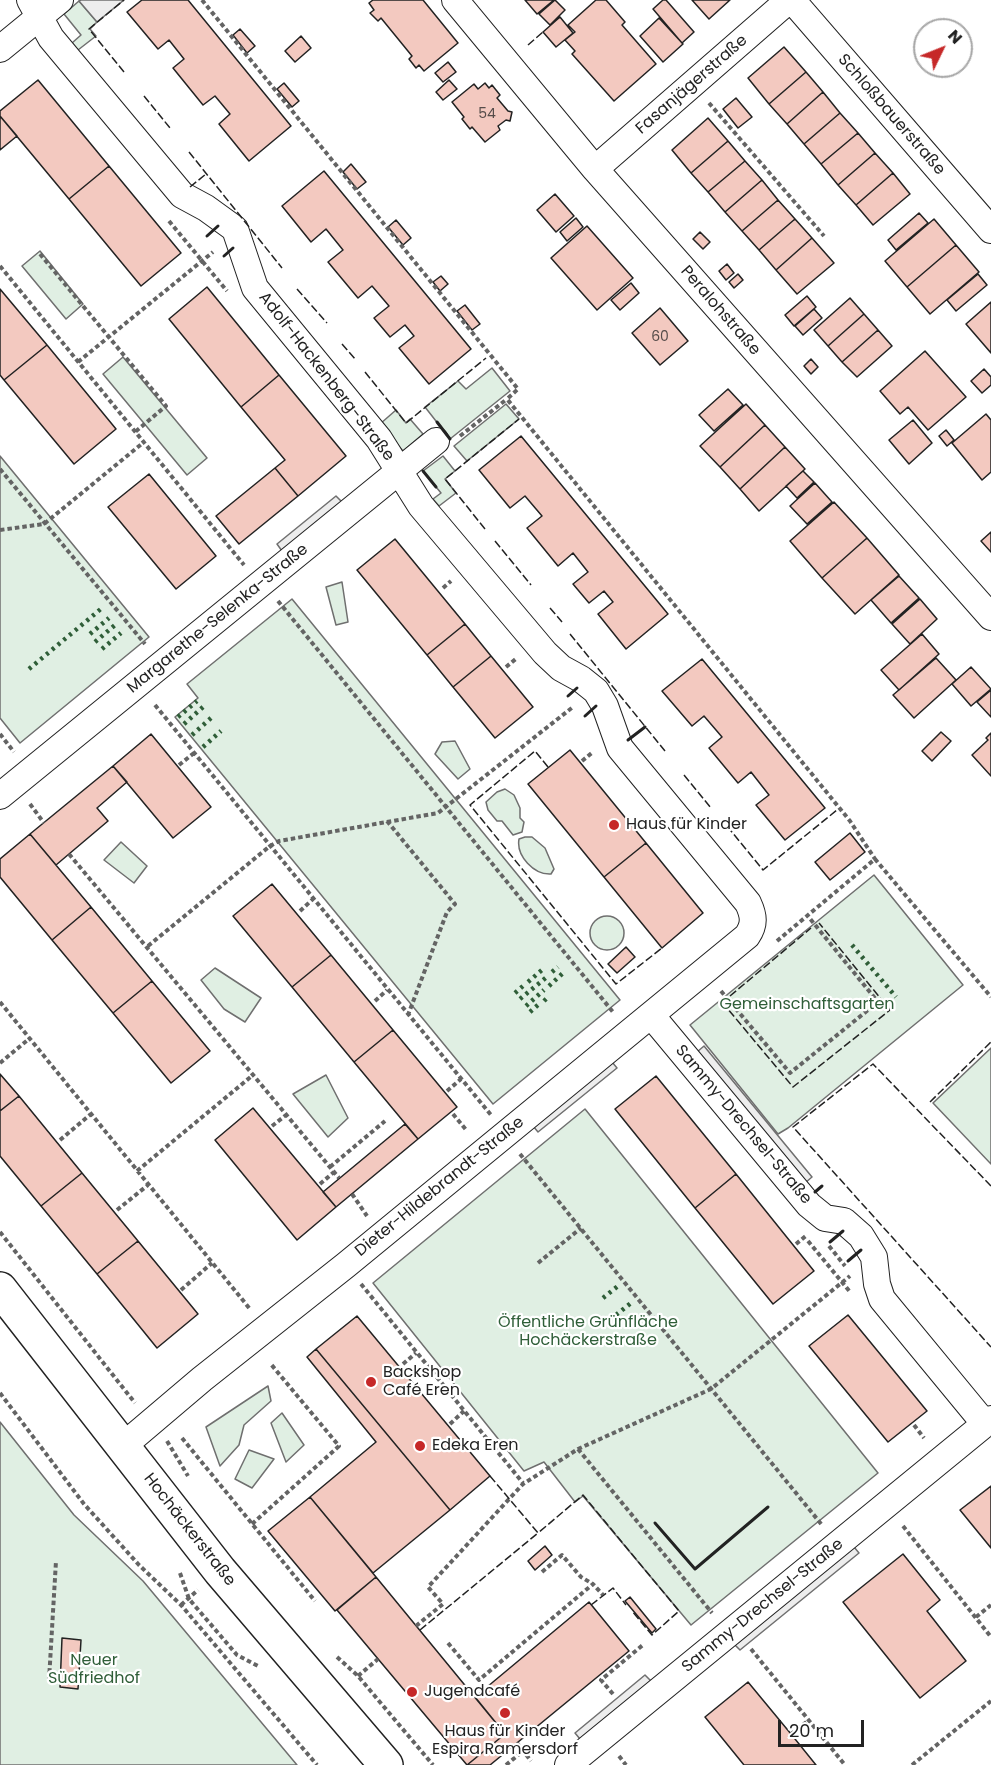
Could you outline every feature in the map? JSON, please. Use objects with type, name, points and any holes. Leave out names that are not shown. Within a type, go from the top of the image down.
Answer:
[{"type":"street","name":"Peralohstraße","points":[[455,0],[595,169],[991,617]]},
{"type":"street","name":"Fasanjägerstraße","points":[[595,169],[790,0]]},
{"type":"street","name":"Schloßbauerstraße","points":[[790,0],[991,230]]},
{"type":"street","points":[[0,49],[44,5]]},
{"type":"street","name":"Adolf-Hackenberg-Straße","points":[[44,5],[51,38],[182,195],[206,208],[235,229],[255,288],[379,439],[421,507],[545,653],[561,668],[596,691],[605,706],[620,748],[748,903],[753,914],[754,926]]},
{"type":"street","name":"Margarethe-Selenka-Straße","points":[[0,796],[436,441]]},
{"type":"street","name":"Dieter-Hildebrandt-Straße","points":[[123,1446],[747,936],[754,926]]},
{"type":"street","name":"Sammy-Drechsel-Straße","points":[[568,1765],[988,1421],[882,1299],[877,1284],[874,1257],[861,1236],[844,1221],[825,1218],[809,1205],[651,1015]]},
{"type":"street","name":"Hochäckerstraße","points":[[0,1288],[220,1571],[386,1765]]},
{"type":"path","points":[[202,0],[518,389],[445,448],[436,441]]},
{"type":"path","points":[[693,84],[824,236]]},
{"type":"path","points":[[165,216],[229,294]]},
{"type":"path","points":[[78,362],[213,252]]},
{"type":"path","points":[[40,254],[166,406],[135,432]]},
{"type":"path","points":[[0,266],[260,584],[280,603],[614,1013]]},
{"type":"path","points":[[507,399],[850,821],[875,859],[991,997]]},
{"type":"path","points":[[0,530],[44,524],[144,442]]},
{"type":"path","points":[[0,470],[161,665]]},
{"type":"path","points":[[137,684],[506,1133]]},
{"type":"path","points":[[147,946],[270,846],[279,841],[438,813],[573,707]]},
{"type":"path","points":[[179,765],[194,753]]},
{"type":"path","points":[[387,821],[455,904],[447,912],[408,1015]]},
{"type":"path","points":[[69,854],[339,1179]]},
{"type":"path","points":[[772,946],[875,859]]},
{"type":"path","points":[[300,911],[313,899]]},
{"type":"path","points":[[720,991],[790,1073],[878,1002],[807,915]]},
{"type":"path","points":[[375,1001],[387,990]]},
{"type":"path","points":[[0,1002],[265,1329]]},
{"type":"path","points":[[0,1063],[30,1038]]},
{"type":"path","points":[[137,1171],[253,1075]]},
{"type":"path","points":[[447,1091],[461,1078]]},
{"type":"path","points":[[60,1140],[91,1114]]},
{"type":"path","points":[[453,1114],[468,1131]]},
{"type":"path","points":[[272,1126],[286,1115]]},
{"type":"path","points":[[330,1167],[384,1121]]},
{"type":"path","points":[[527,1163],[817,1518]]},
{"type":"path","points":[[320,1184],[334,1172]]},
{"type":"path","points":[[117,1210],[148,1185]]},
{"type":"path","points":[[538,1263],[581,1228]]},
{"type":"path","points":[[798,1229],[854,1298]]},
{"type":"path","points":[[0,1232],[135,1403]]},
{"type":"path","points":[[416,1626],[443,1604],[428,1587],[523,1484],[578,1449],[711,1389],[874,1257]]},
{"type":"path","points":[[181,1290],[212,1263]]},
{"type":"path","points":[[346,1265],[523,1484]]},
{"type":"path","points":[[403,1364],[416,1353]]},
{"type":"path","points":[[252,1524],[339,1446],[270,1363]]},
{"type":"path","points":[[0,1393],[84,1504],[139,1565],[181,1605],[317,1765]]},
{"type":"path","points":[[450,1424],[464,1411]]},
{"type":"path","points":[[914,1425],[926,1441]]},
{"type":"path","points":[[183,1438],[315,1601]]},
{"type":"path","points":[[172,1447],[193,1485]]},
{"type":"path","points":[[578,1449],[713,1614]]},
{"type":"path","points":[[902,1526],[991,1637]]},
{"type":"path","points":[[542,1572],[562,1555],[603,1596]]},
{"type":"path","points":[[49,1680],[56,1561]]},
{"type":"path","points":[[448,1643],[479,1680],[593,1584]]},
{"type":"path","points":[[189,1599],[237,1655],[264,1669]]},
{"type":"path","points":[[976,1617],[991,1605]]},
{"type":"path","points":[[614,1695],[601,1680],[644,1644]]},
{"type":"path","points":[[751,1648],[845,1765]]},
{"type":"path","points":[[332,1652],[358,1676],[434,1765]]},
{"type":"path","points":[[358,1676],[378,1659]]},
{"type":"path","points":[[912,1765],[991,1701]]},
{"type":"path","points":[[791,1734],[809,1720]]},
{"type":"path","points":[[517,1743],[531,1761]]},
{"type":"path","points":[[506,1765],[523,1751]]},
{"type":"green space","points":[[79,1],[97,22],[90,29],[96,36],[78,50],[72,43],[81,35],[64,14]]},
{"type":"green space","points":[[40,251],[83,304],[66,319],[22,266]]},
{"type":"green space","points":[[123,357],[207,458],[187,475],[103,374]]},
{"type":"green space","points":[[492,368],[510,391],[450,439],[425,407],[458,381],[466,389]]},
{"type":"green space","points":[[506,404],[519,419],[467,461],[454,446]]},
{"type":"green space","points":[[396,410],[406,423],[410,419],[423,434],[403,451],[380,424]]},
{"type":"green space","points":[[0,456],[149,637],[20,743],[0,718]]},
{"type":"green space","points":[[443,456],[455,471],[445,479],[456,493],[439,506],[433,499],[441,493],[423,471]]},
{"type":"green space","points":[[342,582],[348,622],[336,625],[326,587]]},
{"type":"green space","points":[[292,599],[620,1000],[493,1104],[175,717],[198,698],[187,684]]},
{"type":"green space","points":[[455,741],[470,769],[458,779],[435,754],[442,742]]},
{"type":"green space","points":[[505,789],[514,795],[520,808],[520,818],[524,822],[522,832],[513,835],[502,821],[497,821],[488,810],[486,802],[497,792]]},
{"type":"green space","points":[[532,837],[545,848],[554,869],[551,874],[538,871],[523,858],[519,839]]},
{"type":"green space","points":[[121,842],[147,866],[134,883],[104,860]]},
{"type":"green space","name":"Gemeinschaftsgarten","points":[[874,875],[963,985],[778,1134],[690,1025]]},
{"type":"green space","points":[[607,916],[619,921],[624,933],[619,945],[607,950],[595,945],[590,933],[595,921]]},
{"type":"green space","points":[[215,968],[261,998],[245,1022],[224,1009],[201,980]]},
{"type":"green space","points":[[991,1048],[991,1164],[933,1103]]},
{"type":"green space","points":[[326,1075],[348,1118],[328,1137],[293,1094]]},
{"type":"green space","name":"Öffentliche Grünfläche Hochäckerstraße","points":[[585,1109],[878,1473],[691,1625],[583,1496],[575,1502],[544,1462],[524,1471],[373,1283]]},
{"type":"green space","points":[[268,1386],[271,1401],[244,1425],[239,1445],[220,1466],[206,1427]]},
{"type":"green space","points":[[282,1413],[304,1445],[286,1462],[271,1423]]},
{"type":"green space","name":"Neuer Südfriedhof","points":[[0,1422],[74,1515],[143,1581],[297,1765],[0,1765]]},
{"type":"green space","points":[[249,1450],[274,1459],[252,1488],[235,1479]]},
{"type":"shaded area","points":[[124,0],[97,22],[79,1]]},
{"type":"shaded area","points":[[336,496],[342,502],[282,551],[277,544]]},
{"type":"shaded area","points":[[704,1046],[812,1177],[805,1183],[697,1052]]},
{"type":"shaded area","points":[[612,1062],[617,1068],[538,1132],[533,1126]]},
{"type":"shaded area","points":[[854,1547],[859,1553],[740,1650],[735,1645]]},
{"type":"shaded area","points":[[645,1675],[651,1681],[580,1739],[575,1733]]},
{"type":"building","points":[[142,0],[188,0],[291,126],[249,161],[219,124],[230,114],[215,96],[203,105],[173,68],[184,59],[169,40],[158,49],[127,12]]},
{"type":"building","points":[[373,0],[423,0],[458,43],[424,71],[419,65],[416,68],[409,59],[412,56],[381,18],[378,21],[370,13],[374,10],[369,3]]},
{"type":"building","points":[[525,0],[554,0],[537,14]]},
{"type":"building","points":[[555,0],[565,10],[550,25],[539,14]]},
{"type":"building","points":[[596,0],[606,0],[625,22],[622,25],[656,64],[614,101],[572,54],[575,51],[565,40],[575,32],[568,25]]},
{"type":"building","points":[[666,0],[694,32],[682,43],[653,9]]},
{"type":"building","points":[[692,0],[730,0],[709,19]]},
{"type":"building","points":[[560,17],[573,33],[556,47],[543,32]]},
{"type":"building","points":[[659,18],[683,44],[663,62],[640,36]]},
{"type":"building","points":[[240,29],[255,46],[247,53],[233,35]]},
{"type":"building","points":[[301,36],[311,48],[295,62],[285,51]]},
{"type":"building","points":[[784,47],[806,72],[769,104],[748,78]]},
{"type":"building","points":[[448,62],[456,72],[443,82],[435,73]]},
{"type":"building","points":[[806,72],[823,92],[787,124],[769,104]]},
{"type":"building","points":[[38,80],[109,166],[69,199],[0,116],[0,111]]},
{"type":"building","points":[[449,80],[457,89],[443,100],[436,92]]},
{"type":"building","points":[[284,83],[299,101],[292,107],[277,89]]},
{"type":"building","points":[[485,83],[489,88],[492,85],[500,95],[497,98],[508,111],[512,112],[510,121],[506,120],[498,126],[500,130],[485,142],[472,127],[470,129],[452,102],[474,84],[478,89]]},
{"type":"building","points":[[823,92],[840,113],[804,144],[787,124]]},
{"type":"building","points":[[736,98],[752,117],[738,128],[723,109]]},
{"type":"building","points":[[840,113],[858,133],[821,164],[804,144]]},
{"type":"building","points":[[0,116],[17,136],[0,150]]},
{"type":"building","points":[[708,118],[728,141],[691,173],[672,150]]},
{"type":"building","points":[[858,133],[875,153],[838,185],[821,164]]},
{"type":"building","points":[[728,141],[745,161],[708,192],[691,173]]},
{"type":"building","points":[[875,153],[893,173],[856,205],[838,185]]},
{"type":"building","points":[[745,161],[762,180],[725,212],[708,192]]},
{"type":"building","points":[[351,164],[366,182],[357,189],[343,172]]},
{"type":"building","points":[[109,166],[181,253],[141,286],[69,199]]},
{"type":"building","points":[[324,171],[471,349],[429,384],[399,348],[414,336],[405,325],[390,337],[374,318],[389,306],[372,286],[358,298],[328,262],[343,250],[326,229],[311,242],[282,206]]},
{"type":"building","points":[[893,173],[910,194],[873,225],[856,205]]},
{"type":"building","points":[[762,180],[778,200],[742,231],[725,212]]},
{"type":"building","points":[[555,194],[574,216],[556,232],[537,210]]},
{"type":"building","points":[[778,200],[795,219],[759,250],[742,231]]},
{"type":"building","points":[[919,213],[928,223],[896,250],[888,240]]},
{"type":"building","points":[[576,218],[583,227],[567,241],[560,232]]},
{"type":"building","points":[[795,219],[812,238],[776,270],[759,250]]},
{"type":"building","points":[[934,219],[956,245],[907,287],[885,261]]},
{"type":"building","points":[[396,220],[411,238],[403,245],[388,227]]},
{"type":"building","points":[[587,226],[633,278],[597,310],[551,258]]},
{"type":"building","points":[[700,232],[710,242],[703,249],[693,239]]},
{"type":"building","points":[[812,238],[834,263],[797,294],[776,270]]},
{"type":"building","points":[[956,245],[979,272],[930,314],[907,287]]},
{"type":"building","points":[[727,264],[734,273],[726,280],[719,271]]},
{"type":"building","points":[[738,274],[743,280],[734,288],[729,282]]},
{"type":"building","points":[[978,274],[987,285],[956,311],[947,300]]},
{"type":"building","points":[[441,276],[448,284],[440,291],[433,282]]},
{"type":"building","points":[[631,283],[639,293],[620,310],[611,300]]},
{"type":"building","points":[[207,287],[279,375],[241,407],[169,319]]},
{"type":"building","points":[[0,289],[47,345],[4,380],[0,375]]},
{"type":"building","points":[[807,296],[816,307],[794,326],[785,315]]},
{"type":"building","points":[[850,298],[864,314],[828,346],[814,330]]},
{"type":"building","points":[[991,302],[991,353],[966,324]]},
{"type":"building","points":[[465,305],[480,324],[472,330],[457,311]]},
{"type":"building","points":[[660,308],[688,341],[660,365],[632,333]]},
{"type":"building","points":[[814,309],[822,318],[803,335],[795,326]]},
{"type":"building","points":[[864,314],[878,330],[842,362],[828,346]]},
{"type":"building","points":[[878,330],[892,346],[857,377],[842,362]]},
{"type":"building","points":[[47,345],[116,429],[74,464],[4,380]]},
{"type":"building","points":[[925,351],[966,397],[928,430],[908,407],[900,414],[880,391]]},
{"type":"building","points":[[811,359],[818,367],[811,374],[804,366]]},
{"type":"building","points":[[984,369],[991,377],[991,385],[982,393],[971,381]]},
{"type":"building","points":[[279,375],[346,456],[298,496],[275,468],[285,460],[241,407]]},
{"type":"building","points":[[728,389],[743,405],[714,431],[699,415]]},
{"type":"building","points":[[746,404],[765,425],[720,467],[700,446]]},
{"type":"building","points":[[986,414],[991,420],[991,472],[982,480],[952,443]]},
{"type":"building","points":[[913,420],[932,443],[909,464],[889,440]]},
{"type":"building","points":[[765,425],[785,447],[740,489],[720,467]]},
{"type":"building","points":[[946,430],[954,440],[947,446],[939,436]]},
{"type":"building","points":[[521,436],[668,614],[626,649],[598,614],[613,602],[604,591],[589,603],[573,584],[588,572],[573,553],[558,566],[527,528],[542,516],[525,496],[510,508],[479,470]]},
{"type":"building","points":[[785,447],[805,469],[759,511],[740,489]]},
{"type":"building","points":[[275,468],[298,496],[239,544],[216,516]]},
{"type":"building","points":[[803,471],[814,482],[797,498],[786,486]]},
{"type":"building","points":[[149,474],[216,556],[176,589],[108,507]]},
{"type":"building","points":[[815,483],[832,502],[807,524],[790,506]]},
{"type":"building","points":[[834,502],[867,538],[822,578],[790,541]]},
{"type":"building","points":[[991,532],[991,552],[981,541]]},
{"type":"building","points":[[867,538],[899,575],[855,614],[822,578]]},
{"type":"building","points":[[395,539],[465,624],[427,655],[357,570]]},
{"type":"building","points":[[899,576],[919,598],[891,623],[871,600]]},
{"type":"building","points":[[920,599],[937,619],[910,644],[892,624]]},
{"type":"building","points":[[465,624],[491,656],[453,687],[427,655]]},
{"type":"building","points":[[922,634],[939,654],[899,690],[881,670]]},
{"type":"building","points":[[491,656],[533,707],[495,738],[453,687]]},
{"type":"building","points":[[936,658],[956,680],[914,718],[893,695]]},
{"type":"building","points":[[702,659],[825,808],[785,840],[756,805],[769,795],[751,772],[738,783],[709,748],[722,737],[704,716],[692,726],[662,691]]},
{"type":"building","points":[[971,667],[991,689],[971,706],[952,684]]},
{"type":"building","points":[[991,690],[991,717],[977,702]]},
{"type":"building","points":[[941,732],[951,741],[932,761],[922,751]]},
{"type":"building","points":[[991,733],[991,776],[972,755],[988,740],[986,738]]},
{"type":"building","points":[[151,734],[211,807],[173,838],[113,766]]},
{"type":"building","points":[[570,750],[646,843],[604,877],[528,784]]},
{"type":"building","points":[[113,766],[127,782],[97,808],[108,821],[56,865],[30,834]]},
{"type":"building","points":[[850,833],[865,852],[830,880],[815,862]]},
{"type":"building","points":[[30,834],[91,907],[52,940],[0,877],[0,859]]},
{"type":"building","points":[[646,843],[703,913],[662,948],[604,877]]},
{"type":"building","points":[[272,884],[331,955],[292,987],[233,916]]},
{"type":"building","points":[[91,907],[152,981],[113,1013],[52,940]]},
{"type":"building","points":[[626,947],[635,957],[617,973],[608,964]]},
{"type":"building","points":[[331,955],[393,1030],[354,1062],[292,987]]},
{"type":"building","points":[[152,981],[210,1051],[171,1083],[113,1013]]},
{"type":"building","points":[[393,1030],[457,1107],[418,1139],[354,1062]]},
{"type":"building","points":[[0,1074],[19,1096],[0,1111]]},
{"type":"building","points":[[656,1076],[736,1174],[695,1208],[615,1109]]},
{"type":"building","points":[[19,1096],[82,1173],[41,1206],[0,1156],[0,1111]]},
{"type":"building","points":[[253,1108],[336,1207],[297,1240],[215,1140]]},
{"type":"building","points":[[405,1124],[418,1139],[336,1207],[323,1192]]},
{"type":"building","points":[[82,1173],[138,1241],[97,1274],[41,1206]]},
{"type":"building","points":[[736,1174],[814,1271],[773,1304],[695,1208]]},
{"type":"building","points":[[138,1241],[198,1314],[157,1348],[97,1274]]},
{"type":"building","points":[[848,1315],[927,1411],[888,1442],[809,1346]]},
{"type":"building","points":[[357,1316],[490,1476],[450,1510],[316,1349]]},
{"type":"building","points":[[316,1349],[450,1510],[373,1573],[310,1497],[376,1442],[307,1357]]},
{"type":"building","points":[[991,1486],[991,1548],[960,1510]]},
{"type":"building","points":[[310,1497],[376,1577],[335,1611],[268,1531]]},
{"type":"building","points":[[545,1546],[552,1555],[535,1570],[528,1561]]},
{"type":"building","points":[[903,1554],[940,1600],[927,1611],[966,1661],[920,1698],[843,1602]]},
{"type":"building","points":[[376,1577],[505,1734],[467,1765],[337,1610]]},
{"type":"building","points":[[630,1597],[656,1629],[652,1633],[625,1601]]},
{"type":"building","points":[[589,1602],[629,1651],[490,1765],[467,1765],[505,1734],[475,1697]]},
{"type":"building","points":[[62,1638],[81,1640],[78,1689],[60,1687]]},
{"type":"building","points":[[748,1682],[816,1765],[744,1765],[705,1717]]},
{"type":"hedge","points":[[29,669],[102,608]]},
{"type":"hedge","points":[[90,634],[109,618]]},
{"type":"hedge","points":[[95,642],[115,625]]},
{"type":"hedge","points":[[102,649],[121,633]]},
{"type":"hedge","points":[[178,717],[197,701]]},
{"type":"hedge","points":[[184,724],[203,707]]},
{"type":"hedge","points":[[192,735],[211,718]]},
{"type":"hedge","points":[[203,747],[221,731]]},
{"type":"hedge","points":[[852,945],[896,997]]},
{"type":"hedge","points":[[552,972],[558,967]]},
{"type":"hedge","points":[[528,982],[543,969]]},
{"type":"hedge","points":[[549,986],[563,973]]},
{"type":"hedge","points":[[520,999],[548,976]]},
{"type":"hedge","points":[[515,993],[523,986]]},
{"type":"hedge","points":[[526,1006],[544,990]]},
{"type":"hedge","points":[[544,1001],[548,997]]},
{"type":"hedge","points":[[530,1012],[539,1004]]},
{"type":"hedge","points":[[603,1298],[618,1286]]},
{"type":"hedge","points":[[616,1315],[631,1303]]},
{"type":"fence","points":[[124,0],[89,29],[124,72]]},
{"type":"fence","points":[[528,45],[543,32]]},
{"type":"fence","points":[[144,96],[170,128]]},
{"type":"fence","points":[[189,152],[282,268]]},
{"type":"fence","points":[[190,187],[206,174]]},
{"type":"fence","points":[[297,289],[327,323]]},
{"type":"fence","points":[[342,344],[355,359]]},
{"type":"fence","points":[[365,372],[406,423],[486,358]]},
{"type":"fence","points":[[485,529],[445,479],[519,419]]},
{"type":"fence","points":[[495,541],[531,585]]},
{"type":"fence","points":[[550,608],[562,622]]},
{"type":"fence","points":[[570,634],[665,751]]},
{"type":"fence","points":[[548,767],[535,751],[470,805],[616,984],[662,948]]},
{"type":"fence","points":[[684,775],[711,808]]},
{"type":"fence","points":[[727,826],[763,870],[837,810]]},
{"type":"fence","points":[[722,1002],[793,1087],[890,1010],[819,923]]},
{"type":"fence","points":[[730,996],[811,928]]},
{"type":"fence","points":[[930,1102],[991,1042]]},
{"type":"fence","points":[[991,1186],[873,1064],[793,1127],[991,1347]]},
{"type":"fence","points":[[490,1476],[538,1533],[583,1495],[679,1611],[652,1635],[632,1611]]},
{"type":"fence","points":[[420,1630],[538,1533]]},
{"type":"fence","points":[[591,1605],[613,1588],[626,1605]]},
{"type":"wall","points":[[207,236],[218,226]]},
{"type":"wall","points":[[224,256],[233,248]]},
{"type":"wall","points":[[437,422],[450,439]]},
{"type":"wall","points":[[423,471],[436,487]]},
{"type":"wall","points":[[568,696],[577,688]]},
{"type":"wall","points":[[585,716],[596,706]]},
{"type":"wall","points":[[628,740],[645,727]]},
{"type":"wall","points":[[815,1192],[822,1186]]},
{"type":"wall","points":[[830,1242],[843,1231]]},
{"type":"wall","points":[[848,1261],[861,1250]]},
{"type":"wall","points":[[655,1523],[695,1569],[768,1507]]},
{"type":"place","name":"Haus für Kinder","points":[[614,825]]},
{"type":"place","name":"Backshop Café Eren","points":[[371,1382]]},
{"type":"place","name":"Edeka Eren","points":[[420,1446]]},
{"type":"place","name":"Jugendcafé","points":[[412,1692]]},
{"type":"place","name":"Haus für Kinder Espira Ramersdorf","points":[[505,1713]]}]
